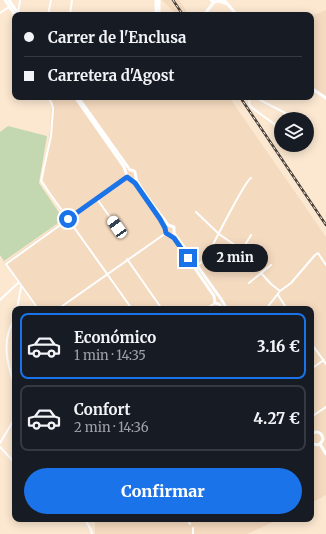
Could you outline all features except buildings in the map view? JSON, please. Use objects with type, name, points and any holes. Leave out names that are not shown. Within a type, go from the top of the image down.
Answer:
[{"type":"main road","points":[[5,0],[16,12]]},
{"type":"main road","points":[[9,0],[11,6]]},
{"type":"main road","points":[[157,0],[157,12]]},
{"type":"main road","points":[[206,12],[212,1],[219,0],[226,3]]},
{"type":"main road","points":[[224,0],[234,12]]},
{"type":"main road","points":[[314,90],[326,98]]},
{"type":"main road","points":[[77,100],[128,171]]},
{"type":"main road","points":[[80,100],[128,171],[127,177],[131,180],[160,219],[167,226],[174,227],[174,232],[221,299],[220,303],[222,306]]},
{"type":"main road","points":[[128,171],[133,170],[135,172],[135,177],[167,226],[166,233],[170,235],[215,298],[215,303],[220,303],[224,306]]},
{"type":"main road","points":[[131,180],[135,177]]},
{"type":"main road","points":[[170,235],[174,232]]},
{"type":"main road","points":[[215,298],[219,297]]},
{"type":"main road","points":[[314,432],[319,432],[324,436],[320,444],[314,445]]},
{"type":"main road","points":[[320,444],[326,454]]},
{"type":"street","points":[[18,12],[20,0]]},
{"type":"street","points":[[49,12],[51,0]]},
{"type":"street","points":[[70,12],[72,0]]},
{"type":"street","points":[[0,13],[11,6]]},
{"type":"street","points":[[50,100],[53,109],[51,136],[41,182],[130,306]]},
{"type":"street","points":[[250,100],[251,107],[274,124]]},
{"type":"street","points":[[260,100],[283,112]]},
{"type":"street","points":[[36,306],[22,286],[18,283],[6,264],[127,177]]},
{"type":"street","points":[[197,266],[206,258],[241,191],[248,179],[251,178]]},
{"type":"street","points":[[97,198],[117,227]]},
{"type":"street","points":[[196,212],[219,234],[242,250],[256,265]]},
{"type":"street","points":[[62,306],[166,233]]},
{"type":"street","points":[[242,250],[251,235]]},
{"type":"street","points":[[269,306],[318,253],[326,265]]},
{"type":"street","points":[[128,259],[160,306]]},
{"type":"street","points":[[249,283],[271,265]]},
{"type":"street","points":[[261,273],[280,292]]},
{"type":"street","points":[[0,300],[18,283]]},
{"type":"street","points":[[18,306],[22,286]]},
{"type":"street","points":[[278,295],[285,306]]},
{"type":"street","points":[[210,306],[215,303]]},
{"type":"street","points":[[12,324],[6,350],[12,376]]},
{"type":"street","points":[[314,347],[326,364]]},
{"type":"street","points":[[314,367],[324,360]]},
{"type":"street","points":[[314,415],[326,407]]},
{"type":"street","points":[[0,443],[12,422]]},
{"type":"street","points":[[0,447],[12,460]]},
{"type":"street","points":[[87,522],[92,534]]},
{"type":"street","points":[[193,528],[193,534]]},
{"type":"shaded area","points":[[162,0],[179,0],[187,12],[174,12]]},
{"type":"shaded area","points":[[326,10],[326,96],[314,88],[314,15]]},
{"type":"shaded area","points":[[52,100],[231,100],[326,237],[326,495],[314,501],[314,306],[34,306],[4,263],[65,219],[43,180],[50,129]]},
{"type":"shaded area","points":[[95,522],[273,522],[247,534],[95,534]]},
{"type":"green space","points":[[8,126],[47,136],[39,183],[62,217],[61,221],[4,261],[0,255],[0,132]]},
{"type":"railway","points":[[173,0],[181,12]]},
{"type":"railway","points":[[242,100],[326,225]]},
{"type":"route","points":[[68,219],[127,177],[135,183],[164,224],[166,233],[174,238],[188,258]]}]
